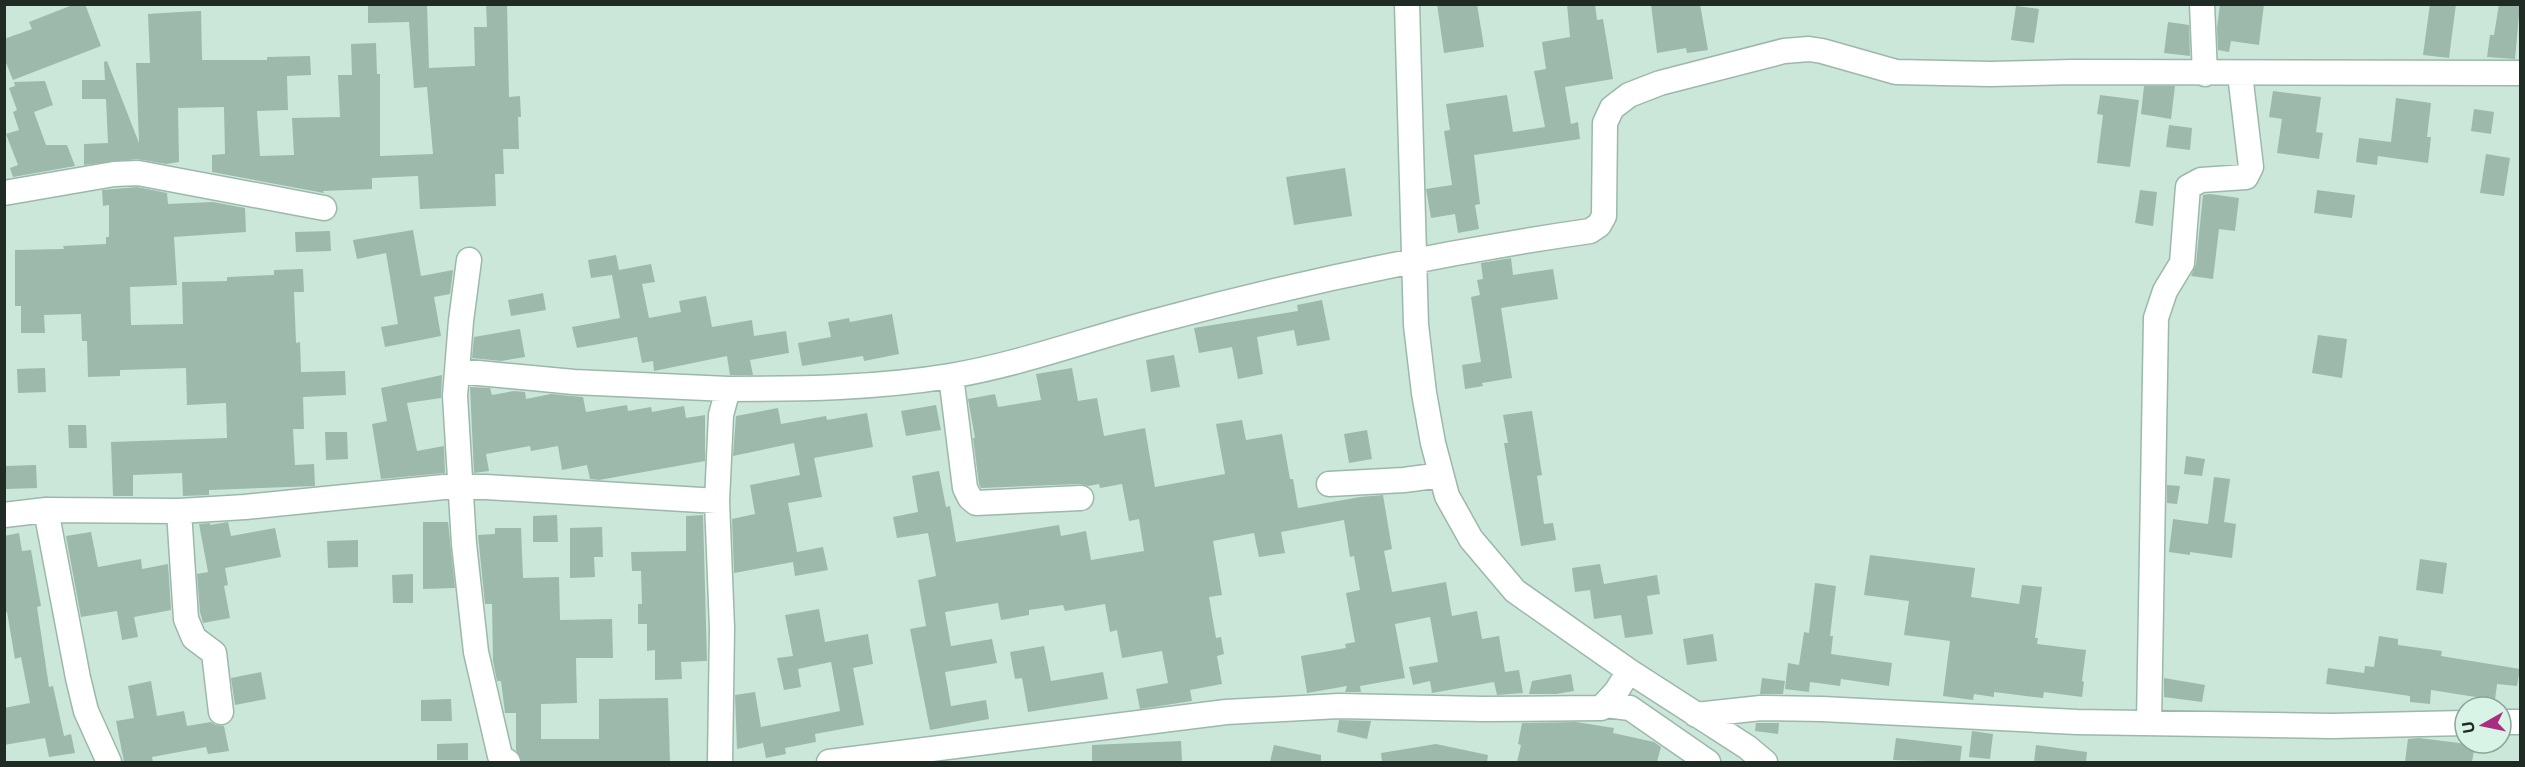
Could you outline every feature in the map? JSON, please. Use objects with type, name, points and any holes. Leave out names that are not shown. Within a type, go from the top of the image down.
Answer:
[{"type":"street","points":[[1407,4],[1400,264],[1416,325],[1437,476],[1471,539],[1515,591],[1620,686],[1696,715],[1747,747],[1765,762]]},
{"type":"street","points":[[2202,4],[2205,74]]},
{"type":"street","points":[[457,371],[574,382],[728,389],[852,388],[951,376],[1056,352],[1158,320],[1400,264],[1467,249],[1594,229],[1604,216],[1604,134],[1605,123],[1612,108],[1629,95],[1660,83],[1784,51],[1809,49],[1822,51],[1896,72],[2520,73]]},
{"type":"street","points":[[2149,723],[2156,318],[2165,291],[2182,263],[2188,188],[2200,180],[2246,177],[2252,166],[2240,74]]},
{"type":"street","points":[[4,193],[114,174],[138,173],[324,208]]},
{"type":"street","points":[[469,260],[455,396],[464,544],[476,652],[500,756],[508,762]]},
{"type":"street","points":[[951,376],[965,488],[970,498],[976,502],[993,503],[1081,498]]},
{"type":"street","points":[[720,762],[722,628],[717,501],[721,415],[728,389]]},
{"type":"street","points":[[1329,484],[1437,476]]},
{"type":"street","points":[[4,515],[46,510],[179,511],[245,507],[385,492],[460,487],[717,501]]},
{"type":"street","points":[[46,510],[86,711],[109,762]]},
{"type":"street","points":[[179,511],[186,619],[194,638],[214,653],[221,712]]},
{"type":"street","points":[[829,762],[1236,711],[1329,706],[1483,710],[1602,708],[1620,686]]},
{"type":"street","points":[[1620,686],[1630,708],[1708,762]]},
{"type":"street","points":[[1696,715],[1761,708],[2066,722],[2332,726],[2453,723]]},
{"type":"building","points":[[75,4],[85,4],[101,46],[13,80],[4,58],[4,39],[32,29],[29,22]]},
{"type":"building","points":[[368,4],[427,4],[429,68],[475,66],[474,27],[487,27],[486,4],[507,4],[509,97],[520,96],[521,117],[518,117],[519,149],[503,149],[504,174],[495,174],[496,206],[420,209],[418,176],[372,178],[372,189],[323,191],[324,193],[212,172],[212,155],[225,154],[224,107],[178,108],[179,162],[166,164],[137,159],[84,165],[84,144],[108,143],[106,99],[82,99],[82,80],[105,80],[104,62],[107,61],[139,143],[136,63],[150,63],[148,14],[201,11],[202,60],[267,60],[267,57],[310,56],[311,75],[287,76],[288,110],[257,111],[260,156],[294,155],[292,118],[340,117],[338,75],[352,75],[351,44],[376,43],[377,74],[380,74],[380,156],[433,154],[427,87],[414,88],[409,22],[368,23]]},
{"type":"building","points":[[1437,4],[1477,4],[1484,47],[1444,53]]},
{"type":"building","points":[[1567,4],[1595,4],[1597,20],[1603,19],[1613,79],[1565,87],[1571,124],[1578,122],[1580,139],[1474,155],[1480,204],[1475,205],[1479,229],[1458,233],[1455,214],[1431,218],[1426,189],[1452,185],[1444,131],[1450,130],[1446,104],[1507,95],[1513,132],[1545,127],[1534,71],[1546,69],[1542,42],[1570,37]]},
{"type":"building","points":[[1651,4],[1700,4],[1708,50],[1687,53],[1686,48],[1657,53]]},
{"type":"building","points":[[2220,4],[2264,4],[2259,45],[2231,41],[2229,52],[2218,50],[2217,28]]},
{"type":"building","points":[[2430,4],[2456,4],[2449,58],[2423,55]]},
{"type":"building","points":[[2499,4],[2520,4],[2515,59],[2487,57],[2490,35],[2494,35]]},
{"type":"building","points":[[2016,6],[2039,9],[2034,43],[2011,40]]},
{"type":"building","points":[[2168,22],[2189,25],[2190,56],[2164,53]]},
{"type":"building","points":[[45,81],[53,105],[34,112],[46,145],[67,145],[75,166],[13,177],[10,168],[18,165],[6,134],[19,130],[13,112],[17,110],[9,88],[15,86],[14,82]]},
{"type":"building","points":[[2144,86],[2175,86],[2171,119],[2141,114]]},
{"type":"building","points":[[2273,91],[2321,97],[2316,132],[2323,133],[2319,159],[2277,153],[2282,119],[2269,117]]},
{"type":"building","points":[[2100,95],[2139,100],[2130,167],[2097,163],[2103,115],[2097,114]]},
{"type":"building","points":[[2396,98],[2431,103],[2427,137],[2431,137],[2428,163],[2378,156],[2377,165],[2356,162],[2359,138],[2391,142]]},
{"type":"building","points":[[2474,109],[2494,112],[2491,134],[2471,131]]},
{"type":"building","points":[[2169,125],[2192,128],[2190,150],[2166,147]]},
{"type":"building","points":[[2486,154],[2510,158],[2504,196],[2480,193]]},
{"type":"building","points":[[1345,168],[1352,216],[1294,225],[1286,177]]},
{"type":"building","points":[[137,187],[167,193],[168,204],[213,202],[245,208],[246,232],[174,237],[177,285],[130,287],[131,325],[183,324],[182,282],[227,281],[227,277],[274,275],[274,270],[303,269],[304,292],[294,292],[296,343],[300,342],[301,372],[345,371],[346,395],[303,397],[304,429],[293,429],[295,465],[314,464],[315,486],[209,490],[209,495],[183,496],[182,473],[133,475],[133,496],[113,496],[111,442],[227,438],[226,403],[187,405],[186,368],[120,370],[120,376],[88,377],[87,341],[82,341],[81,314],[44,315],[45,333],[21,333],[21,306],[15,306],[15,250],[64,249],[63,246],[106,244],[106,237],[109,237],[109,205],[103,206],[102,190]]},
{"type":"building","points":[[2140,190],[2157,192],[2153,226],[2135,223]]},
{"type":"building","points":[[2317,190],[2355,195],[2352,218],[2314,213]]},
{"type":"building","points":[[2203,195],[2239,198],[2235,231],[2219,229],[2213,279],[2191,276],[2196,264]]},
{"type":"building","points":[[413,230],[421,276],[453,270],[450,294],[434,297],[441,336],[385,347],[381,327],[398,324],[386,253],[357,259],[353,240]]},
{"type":"building","points":[[330,231],[331,251],[296,252],[295,232]]},
{"type":"building","points":[[616,255],[619,270],[651,264],[655,282],[642,284],[649,318],[681,312],[679,301],[706,296],[712,327],[752,320],[754,336],[786,331],[789,353],[750,360],[753,375],[730,375],[727,356],[654,371],[653,361],[642,363],[637,337],[577,348],[572,327],[620,318],[612,275],[591,278],[588,260]]},
{"type":"building","points":[[1511,258],[1513,275],[1553,269],[1558,299],[1501,308],[1512,378],[1482,383],[1483,386],[1465,389],[1462,365],[1481,362],[1471,297],[1480,295],[1477,280],[1483,279],[1481,263]]},
{"type":"building","points":[[543,293],[546,310],[511,316],[508,300]]},
{"type":"building","points":[[1322,300],[1330,340],[1297,346],[1294,330],[1257,337],[1263,374],[1238,379],[1232,347],[1199,353],[1194,328],[1298,311],[1297,305]]},
{"type":"building","points":[[892,314],[899,354],[864,361],[863,356],[802,366],[798,343],[831,337],[828,322],[849,318],[850,322]]},
{"type":"building","points":[[520,329],[525,357],[501,361],[472,358],[474,337]]},
{"type":"building","points":[[2318,335],[2347,339],[2342,378],[2312,373]]},
{"type":"building","points":[[1174,355],[1180,387],[1151,392],[1146,360]]},
{"type":"building","points":[[45,368],[46,392],[18,393],[17,369]]},
{"type":"building","points":[[1072,368],[1078,401],[1097,398],[1104,436],[1145,428],[1155,487],[1225,474],[1216,424],[1242,420],[1246,440],[1282,434],[1298,508],[1383,495],[1392,549],[1384,551],[1392,592],[1446,582],[1452,616],[1477,611],[1482,639],[1499,636],[1505,672],[1519,670],[1523,693],[1497,695],[1494,682],[1432,693],[1430,681],[1413,685],[1409,667],[1438,662],[1430,617],[1395,624],[1405,678],[1360,686],[1361,692],[1345,692],[1347,686],[1307,693],[1301,656],[1346,648],[1345,644],[1355,642],[1346,593],[1360,590],[1354,556],[1350,557],[1344,520],[1281,532],[1285,553],[1259,557],[1254,533],[1213,541],[1222,595],[1209,597],[1216,638],[1221,637],[1224,654],[1217,656],[1222,684],[1190,690],[1192,701],[1140,709],[1136,689],[1168,683],[1162,651],[1122,658],[1117,630],[1110,632],[1105,604],[1065,611],[1063,605],[1029,610],[1029,615],[1001,620],[998,603],[945,612],[951,646],[992,639],[997,663],[945,672],[951,706],[986,700],[989,719],[930,730],[910,629],[926,626],[918,580],[936,576],[928,533],[897,538],[893,517],[918,512],[912,476],[939,471],[946,507],[950,506],[956,542],[1059,525],[1061,536],[1086,531],[1091,560],[1144,551],[1139,519],[1129,521],[1122,484],[1100,488],[1099,484],[1088,486],[1080,484],[981,488],[979,484],[973,438],[975,438],[968,399],[995,394],[998,407],[1041,400],[1036,374]]},
{"type":"building","points":[[442,375],[441,398],[407,403],[417,451],[444,446],[445,473],[381,479],[372,424],[387,421],[381,388]]},
{"type":"building","points":[[470,387],[490,388],[492,395],[514,391],[525,392],[526,399],[551,394],[583,397],[586,412],[627,405],[628,411],[651,407],[652,412],[684,406],[686,418],[705,415],[705,461],[599,480],[590,479],[587,465],[562,470],[558,446],[531,451],[530,446],[486,454],[489,471],[474,473]]},
{"type":"building","points":[[936,405],[941,430],[906,436],[901,411]]},
{"type":"building","points":[[778,408],[781,424],[826,416],[827,420],[867,413],[873,447],[814,458],[822,497],[788,503],[797,552],[823,547],[828,570],[795,576],[793,562],[734,573],[732,519],[755,514],[750,485],[800,475],[794,443],[733,456],[736,416]]},
{"type":"building","points":[[1532,411],[1542,475],[1537,476],[1544,524],[1553,523],[1556,540],[1521,546],[1504,443],[1508,443],[1503,415]]},
{"type":"building","points":[[68,425],[86,425],[87,448],[69,448]]},
{"type":"building","points":[[1367,430],[1372,459],[1349,463],[1344,434]]},
{"type":"building","points":[[325,432],[347,432],[348,459],[326,460]]},
{"type":"building","points":[[2186,456],[2205,459],[2202,476],[2184,474]]},
{"type":"building","points":[[36,465],[37,488],[6,489],[5,466]]},
{"type":"building","points":[[2214,477],[2230,479],[2224,522],[2236,524],[2232,558],[2190,552],[2190,555],[2169,552],[2173,519],[2208,524]]},
{"type":"building","points":[[2167,485],[2180,486],[2177,504],[2167,503]]},
{"type":"building","points":[[557,515],[558,542],[533,542],[533,516]]},
{"type":"building","points":[[703,515],[707,661],[681,662],[682,679],[655,680],[655,650],[647,651],[647,624],[638,624],[638,604],[642,604],[641,571],[632,571],[631,552],[686,551],[686,516]]},
{"type":"building","points":[[228,522],[231,536],[275,528],[281,557],[225,568],[228,585],[224,586],[230,618],[203,623],[197,574],[208,572],[199,524]]},
{"type":"building","points":[[423,522],[448,522],[455,588],[423,589]]},
{"type":"building","points":[[602,527],[603,557],[594,557],[595,577],[570,578],[570,528]]},
{"type":"building","points":[[495,528],[521,528],[523,578],[559,577],[560,620],[612,619],[613,658],[576,658],[577,703],[541,704],[541,739],[599,739],[599,699],[668,698],[670,761],[522,762],[516,750],[516,713],[505,713],[501,681],[497,681],[493,661],[492,604],[485,604],[478,535],[495,534]]},
{"type":"building","points":[[91,532],[98,567],[141,559],[142,569],[168,564],[171,610],[134,617],[138,637],[122,640],[117,611],[81,617],[66,536]]},
{"type":"building","points":[[19,533],[22,551],[31,550],[41,606],[37,607],[49,687],[53,686],[64,736],[71,734],[75,753],[49,757],[45,738],[4,745],[4,708],[30,703],[21,657],[15,659],[7,612],[4,613],[4,536]]},
{"type":"building","points":[[358,540],[358,567],[328,568],[327,541]]},
{"type":"building","points":[[1870,555],[1975,568],[1971,597],[2019,604],[2022,585],[2042,587],[2035,638],[2038,638],[2037,644],[2086,650],[2082,697],[2044,692],[2043,698],[1994,692],[1994,697],[1974,694],[1973,700],[1943,696],[1950,641],[1904,635],[1909,601],[1864,595]]},
{"type":"building","points":[[2420,559],[2447,563],[2443,594],[2416,590]]},
{"type":"building","points":[[1600,564],[1604,584],[1657,575],[1660,594],[1647,596],[1653,634],[1625,638],[1621,615],[1594,619],[1590,590],[1575,592],[1572,568]]},
{"type":"building","points":[[413,574],[413,603],[393,603],[392,575]]},
{"type":"building","points":[[1815,583],[1836,586],[1830,636],[1833,636],[1831,654],[1892,663],[1889,686],[1841,679],[1840,686],[1810,682],[1809,692],[1785,689],[1788,663],[1799,665],[1804,632],[1809,633]]},
{"type":"building","points":[[819,609],[825,642],[868,634],[873,664],[853,668],[864,725],[815,734],[816,742],[785,748],[786,754],[766,758],[763,743],[737,749],[735,695],[755,692],[761,727],[840,711],[831,662],[798,669],[801,687],[784,690],[777,658],[793,656],[785,615]]},
{"type":"building","points":[[1713,634],[1717,661],[1687,665],[1683,639]]},
{"type":"building","points":[[2379,636],[2398,639],[2398,645],[2442,651],[2441,656],[2520,669],[2517,686],[2497,684],[2496,695],[2463,695],[2431,690],[2430,704],[2410,702],[2410,696],[2326,684],[2328,668],[2364,673],[2365,666],[2374,667]]},
{"type":"building","points":[[1044,646],[1051,681],[1103,672],[1108,699],[1028,712],[1022,678],[1015,679],[1010,652]]},
{"type":"building","points":[[261,672],[266,699],[235,705],[231,678]]},
{"type":"building","points":[[1571,674],[1574,691],[1529,694],[1532,681]]},
{"type":"building","points":[[1762,678],[1785,681],[1783,694],[1760,694]]},
{"type":"building","points":[[2164,678],[2205,685],[2202,702],[2164,697]]},
{"type":"building","points":[[151,681],[157,716],[184,711],[187,726],[211,722],[224,726],[229,751],[208,754],[206,747],[152,757],[153,762],[124,762],[116,721],[134,718],[128,686]]},
{"type":"building","points":[[451,699],[452,721],[421,721],[421,700]]},
{"type":"building","points":[[1339,720],[1371,721],[1367,739],[1337,732]]},
{"type":"building","points":[[1576,722],[1614,728],[1613,733],[1654,742],[1661,747],[1657,762],[1517,762],[1521,745],[1518,744],[1522,723]]},
{"type":"building","points":[[1756,723],[1779,723],[1778,734],[1755,731]]},
{"type":"building","points":[[1972,731],[1993,734],[1990,759],[1969,757]]},
{"type":"building","points":[[1896,738],[1962,746],[1960,762],[1893,760]]},
{"type":"building","points":[[2408,739],[2453,742],[2453,755],[2473,755],[2472,762],[2405,762]]},
{"type":"building","points":[[1181,741],[1182,762],[1092,762],[1092,745]]},
{"type":"building","points":[[468,743],[468,760],[437,760],[437,744]]},
{"type":"building","points":[[1436,744],[1488,755],[1487,762],[1382,762],[1381,753]]},
{"type":"building","points":[[1274,745],[1321,755],[1321,762],[1270,762]]},
{"type":"building","points":[[2036,745],[2087,752],[2086,762],[2034,762]]}]
